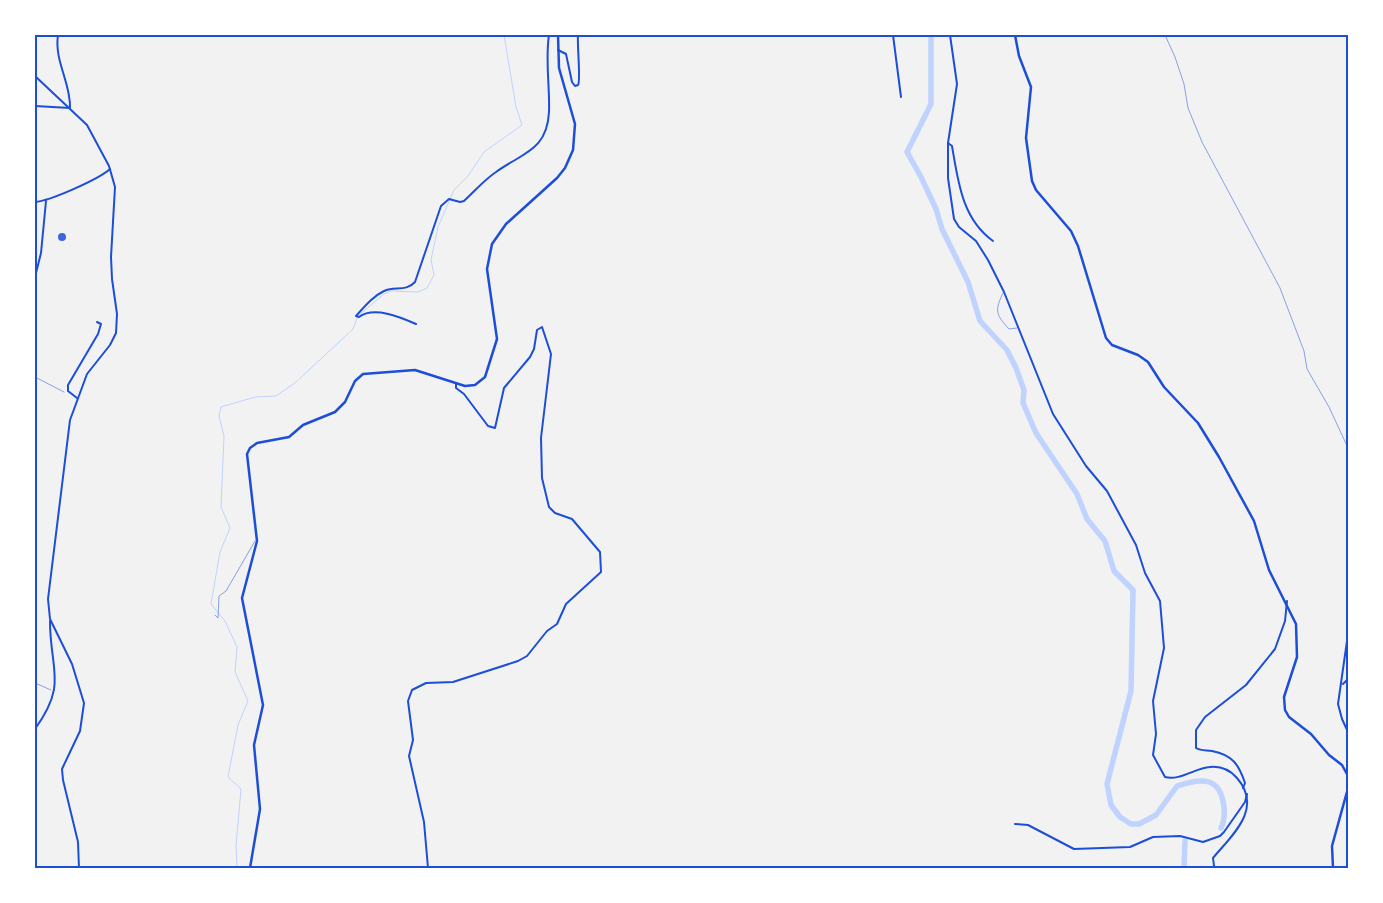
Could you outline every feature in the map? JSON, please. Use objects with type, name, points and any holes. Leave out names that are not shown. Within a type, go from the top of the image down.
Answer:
[{"type":"main road","points":[[250,868],[260,809],[254,745],[263,705],[242,598],[246,578],[256,552],[257,537],[246,463],[247,454],[253,445],[289,437],[303,425],[335,412],[348,398],[355,381],[363,374],[415,370],[465,386],[475,385],[485,378],[496,344],[497,328],[487,268],[492,244],[506,224],[558,178],[573,150],[575,136],[574,118],[559,68],[558,35]]},
{"type":"main road","points":[[1015,35],[1019,56],[1032,87],[1026,138],[1032,181],[1042,198],[1071,231],[1078,246],[1102,332],[1112,345],[1138,355],[1148,362],[1164,387],[1198,423],[1254,521],[1269,570],[1287,601],[1296,624],[1298,647],[1284,697],[1285,710],[1289,717],[1311,734],[1329,755],[1342,765],[1348,776]]},
{"type":"main road","points":[[1333,868],[1332,846],[1348,788]]},
{"type":"street","points":[[58,35],[56,47],[69,96],[70,108]]},
{"type":"street","points":[[416,324],[401,317],[374,312],[359,317],[356,316],[370,300],[382,292],[406,288],[415,282],[441,206],[450,199],[460,202],[464,201],[494,173],[529,153],[544,137],[549,114],[549,35]]},
{"type":"street","points":[[558,50],[566,54],[572,82],[575,86],[578,85],[580,79],[577,56],[578,35]]},
{"type":"street","points":[[893,35],[901,97]]},
{"type":"street","points":[[950,35],[957,84],[948,143],[948,178],[954,219],[959,227],[976,241],[982,249],[1004,292],[1017,328],[1044,387],[1053,414],[1086,466],[1110,496],[1136,545],[1145,572],[1160,601],[1164,648],[1153,708],[1156,734],[1153,755],[1157,766],[1165,777],[1173,778],[1202,768],[1223,768],[1238,779],[1247,794],[1248,802],[1240,826],[1232,840],[1213,858],[1212,862],[1216,868]]},
{"type":"street","points":[[35,76],[70,108],[93,134],[110,169],[115,187],[111,256],[112,279],[118,314],[116,333],[110,345],[87,374],[77,398],[66,436],[59,513],[49,586],[50,639],[56,674],[54,691],[48,711],[35,729]]},
{"type":"street","points":[[35,106],[70,108]]},
{"type":"street","points":[[948,143],[952,146],[954,171],[968,211],[982,232],[993,241]]},
{"type":"street","points":[[35,202],[46,201],[59,193],[98,178],[110,169]]},
{"type":"street","points":[[35,277],[41,254],[46,201]]},
{"type":"street","points":[[77,398],[68,391],[68,385],[98,334],[101,324],[97,322]]},
{"type":"street","points":[[428,868],[424,822],[409,756],[413,740],[408,701],[412,690],[426,683],[454,682],[518,661],[527,656],[547,631],[557,624],[566,604],[601,572],[600,552],[572,519],[556,513],[549,507],[542,478],[541,438],[551,354],[542,327],[537,330],[534,349],[530,357],[504,388],[495,428],[488,426],[464,394],[456,388],[456,384]]},
{"type":"street","points":[[1243,788],[1245,783],[1241,768],[1234,761],[1214,752],[1196,748],[1196,730],[1208,713],[1246,685],[1275,649],[1285,621],[1287,601]]},
{"type":"street","points":[[50,619],[72,664],[84,703],[80,731],[62,769],[78,842],[79,868]]},
{"type":"street","points":[[1348,634],[1343,684],[1338,704],[1348,732]]},
{"type":"street","points":[[1343,684],[1348,679]]},
{"type":"street","points":[[1015,824],[1028,825],[1074,849],[1130,847],[1153,837],[1180,836],[1186,839],[1195,838],[1203,842],[1220,836],[1243,806],[1247,794]]},
{"type":"lane","points":[[1004,292],[998,305],[998,313],[1009,328],[1012,330],[1017,328]]},
{"type":"lane","points":[[215,615],[218,618],[219,596],[226,591],[257,537]]},
{"type":"lane","points":[[35,683],[54,691]]},
{"type":"path","points":[[1165,35],[1181,77],[1188,108],[1202,142],[1280,288],[1304,351],[1307,370],[1329,407],[1348,448]]},
{"type":"path","points":[[35,377],[64,392],[68,391]]},
{"type":"building","points":[[62,233],[66,237],[62,241],[58,237]]},
{"type":"waterway","points":[[237,868],[236,846],[241,789],[228,777],[238,725],[248,701],[235,672],[237,647],[225,621],[211,604],[220,552],[230,528],[221,507],[224,436],[219,416],[221,407],[255,397],[276,396],[296,382],[353,329],[358,316],[384,294],[391,291],[418,292],[427,288],[434,275],[431,260],[438,227],[454,190],[468,176],[484,152],[522,125],[516,107],[504,35]]},
{"type":"waterway","points":[[931,35],[931,104],[907,152],[921,177],[936,209],[942,229],[968,282],[980,321],[1007,350],[1016,368],[1024,390],[1023,403],[1036,433],[1077,494],[1087,519],[1105,541],[1114,571],[1133,590],[1131,691],[1107,784],[1111,805],[1120,817],[1131,824],[1139,824],[1156,815],[1177,786],[1205,781],[1214,785],[1221,796],[1224,809],[1221,828]]},
{"type":"waterway","points":[[1184,868],[1185,841]]}]
